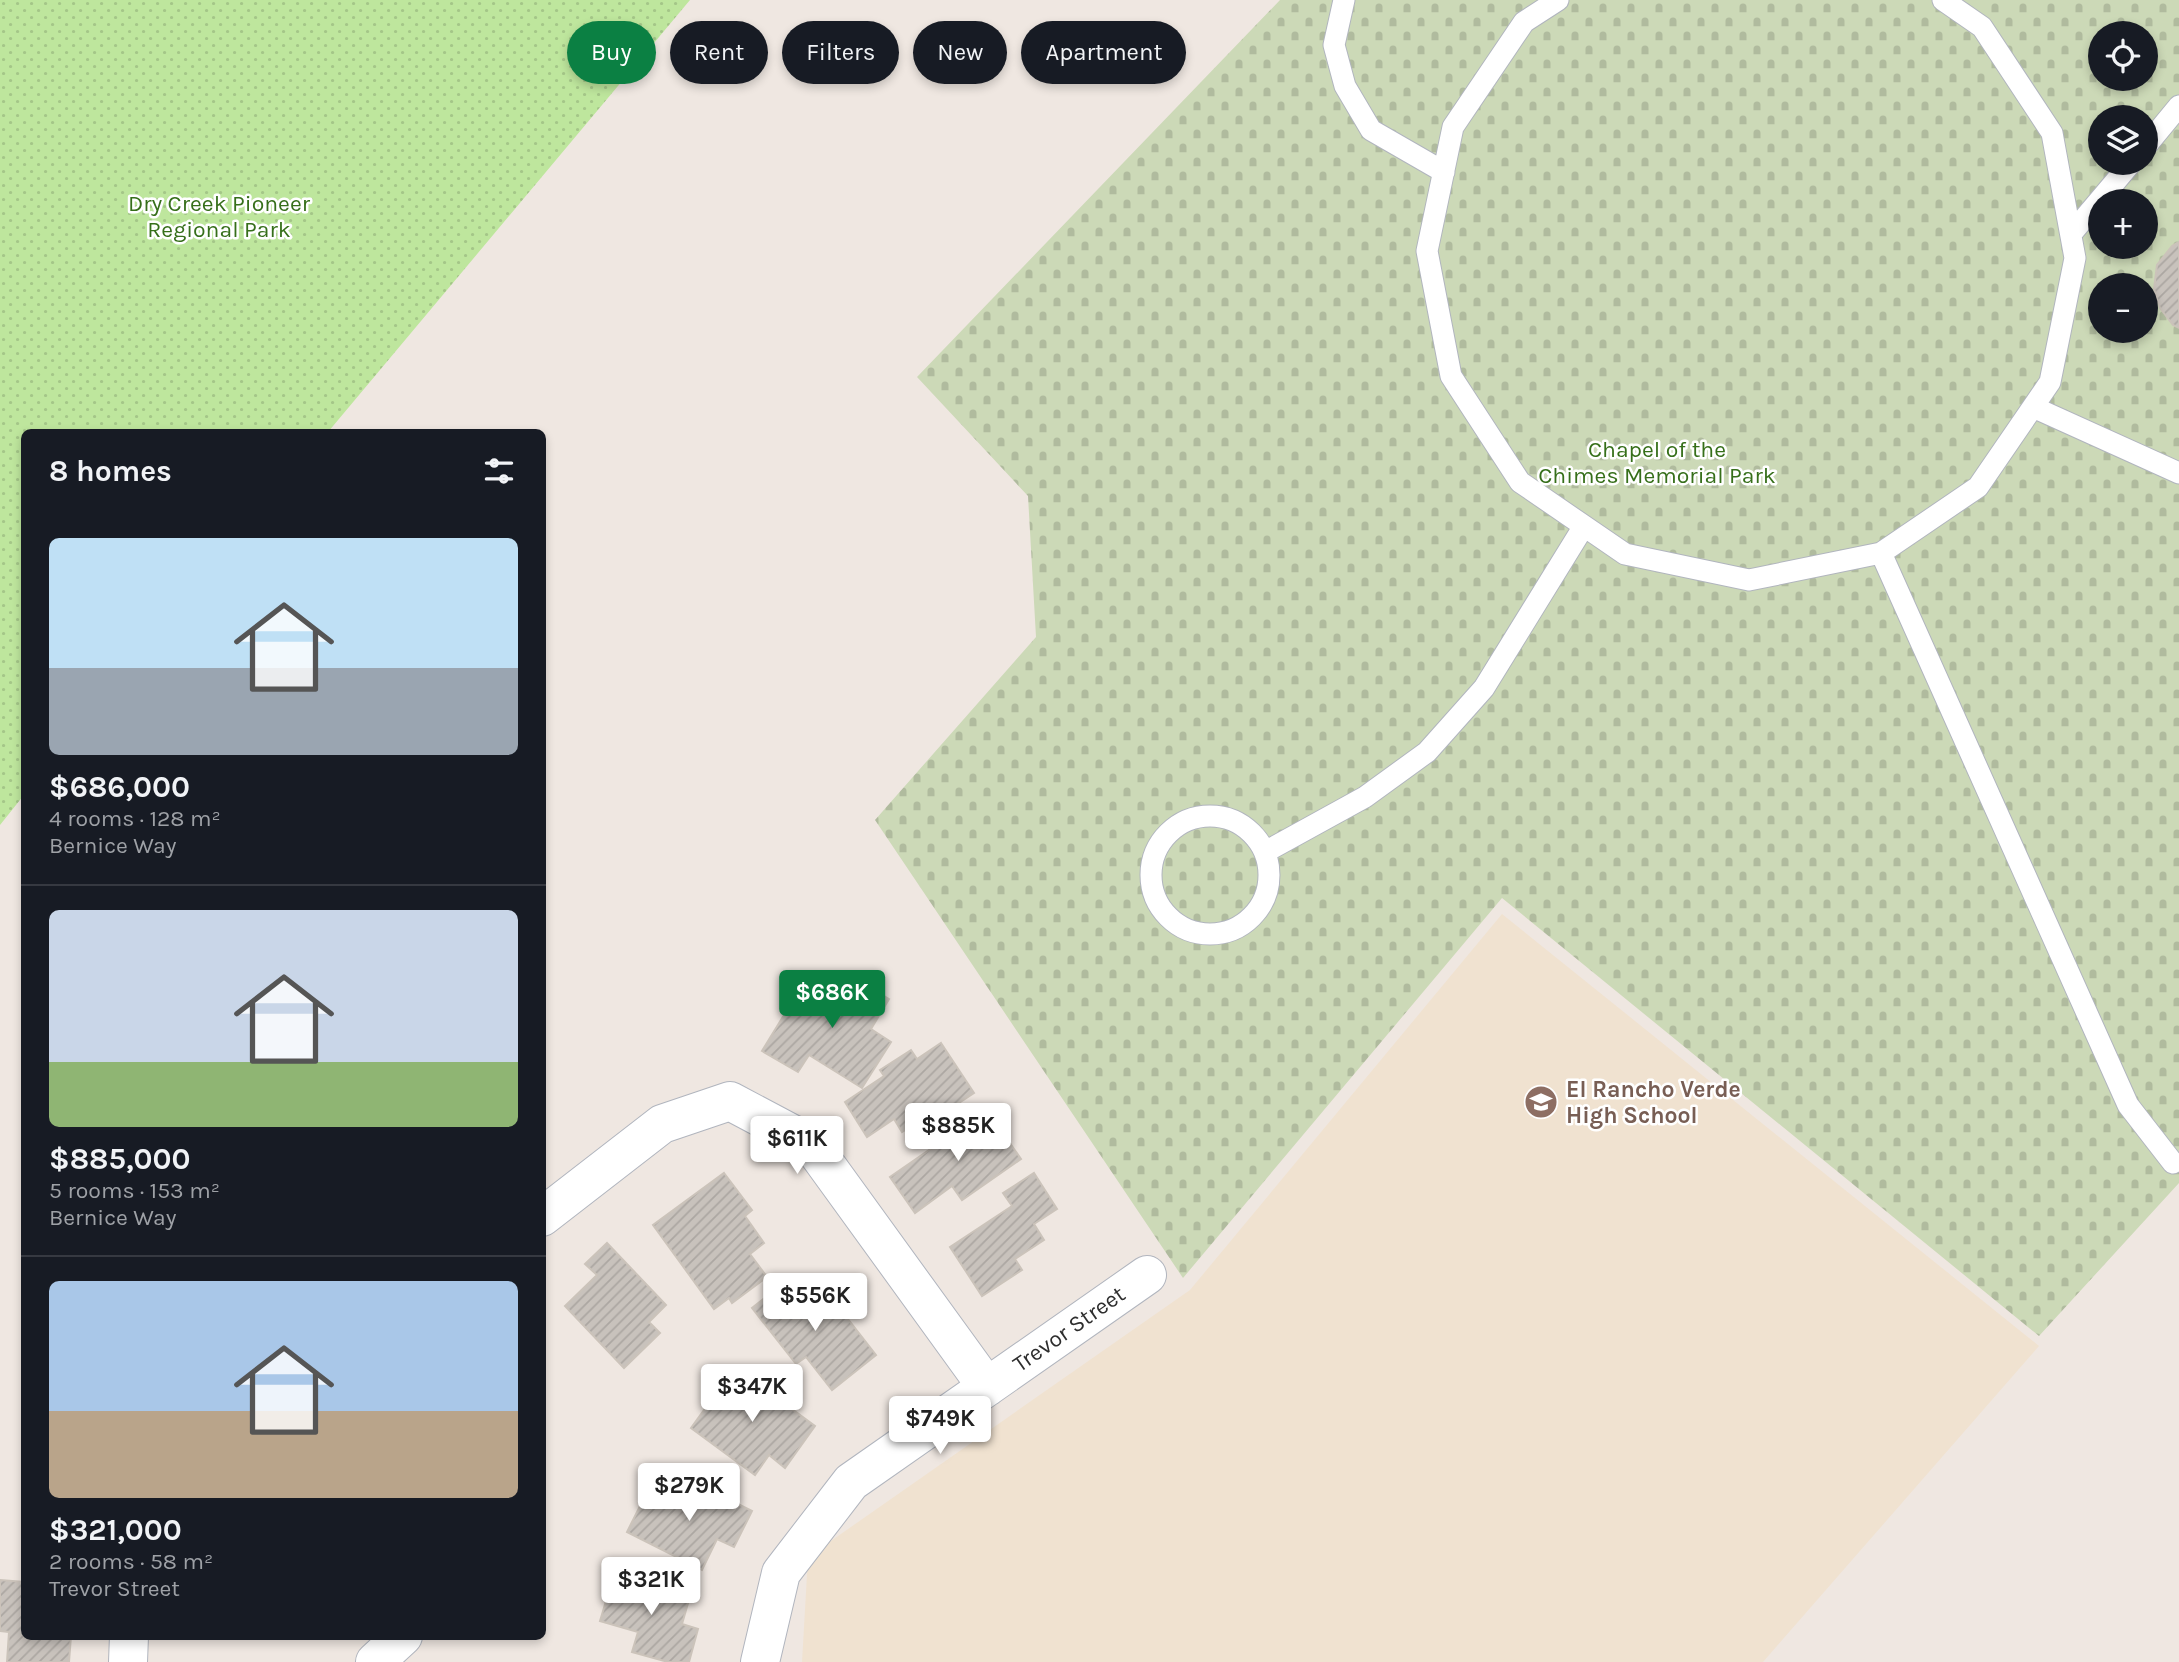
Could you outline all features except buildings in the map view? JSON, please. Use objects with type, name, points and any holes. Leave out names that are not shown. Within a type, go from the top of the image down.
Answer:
[{"type":"street","points":[[546,1214],[662,1124],[730,1101],[811,1144],[987,1387]]},
{"type":"street","name":"Trevor Street","points":[[760,1662],[781,1573],[851,1482],[1147,1275]]},
{"type":"street","points":[[128,1662],[129,1640]]},
{"type":"street","points":[[375,1662],[399,1640]]},
{"type":"lane","points":[[1344,0],[1334,45],[1345,86],[1371,130],[1444,172]]},
{"type":"lane","points":[[1558,0],[1524,22],[1453,127],[1427,251],[1451,376],[1520,482],[1584,526],[1625,554],[1749,580],[1881,553],[1978,487],[2050,382],[2075,258],[2052,133],[1982,27],[1943,0]]},
{"type":"lane","points":[[2158,131],[2179,106]]},
{"type":"lane","points":[[2071,234],[2121,175]]},
{"type":"lane","points":[[2033,407],[2179,473]]},
{"type":"lane","points":[[1265,852],[1365,797],[1427,752],[1484,688],[1584,526]]},
{"type":"lane","points":[[1881,553],[2128,1105],[2173,1163]]},
{"type":"lane","points":[[1210,815],[1233,819],[1252,832],[1265,852],[1270,875],[1265,898],[1252,917],[1233,930],[1210,935],[1187,930],[1168,917],[1155,898],[1151,875],[1155,852],[1168,832],[1187,819],[1210,815]]},
{"type":"shaded area","name":"El Rancho Verde High School","points":[[1502,914],[2039,1346],[1763,1662],[802,1662],[808,1557],[1190,1290]]},
{"type":"green space","name":"Dry Creek Pioneer Regional Park","points":[[0,0],[690,0],[656,41],[656,21],[567,21],[567,84],[620,84],[331,429],[21,429],[21,799],[0,825]]},
{"type":"green space","name":"Chapel of the Chimes Memorial Park","points":[[1280,0],[2179,0],[2179,1183],[2039,1336],[1502,898],[1183,1278],[875,820],[1036,637],[1028,496],[917,377]]},
{"type":"place","name":"El Rancho Verde High School","points":[[1541,1102]]}]
